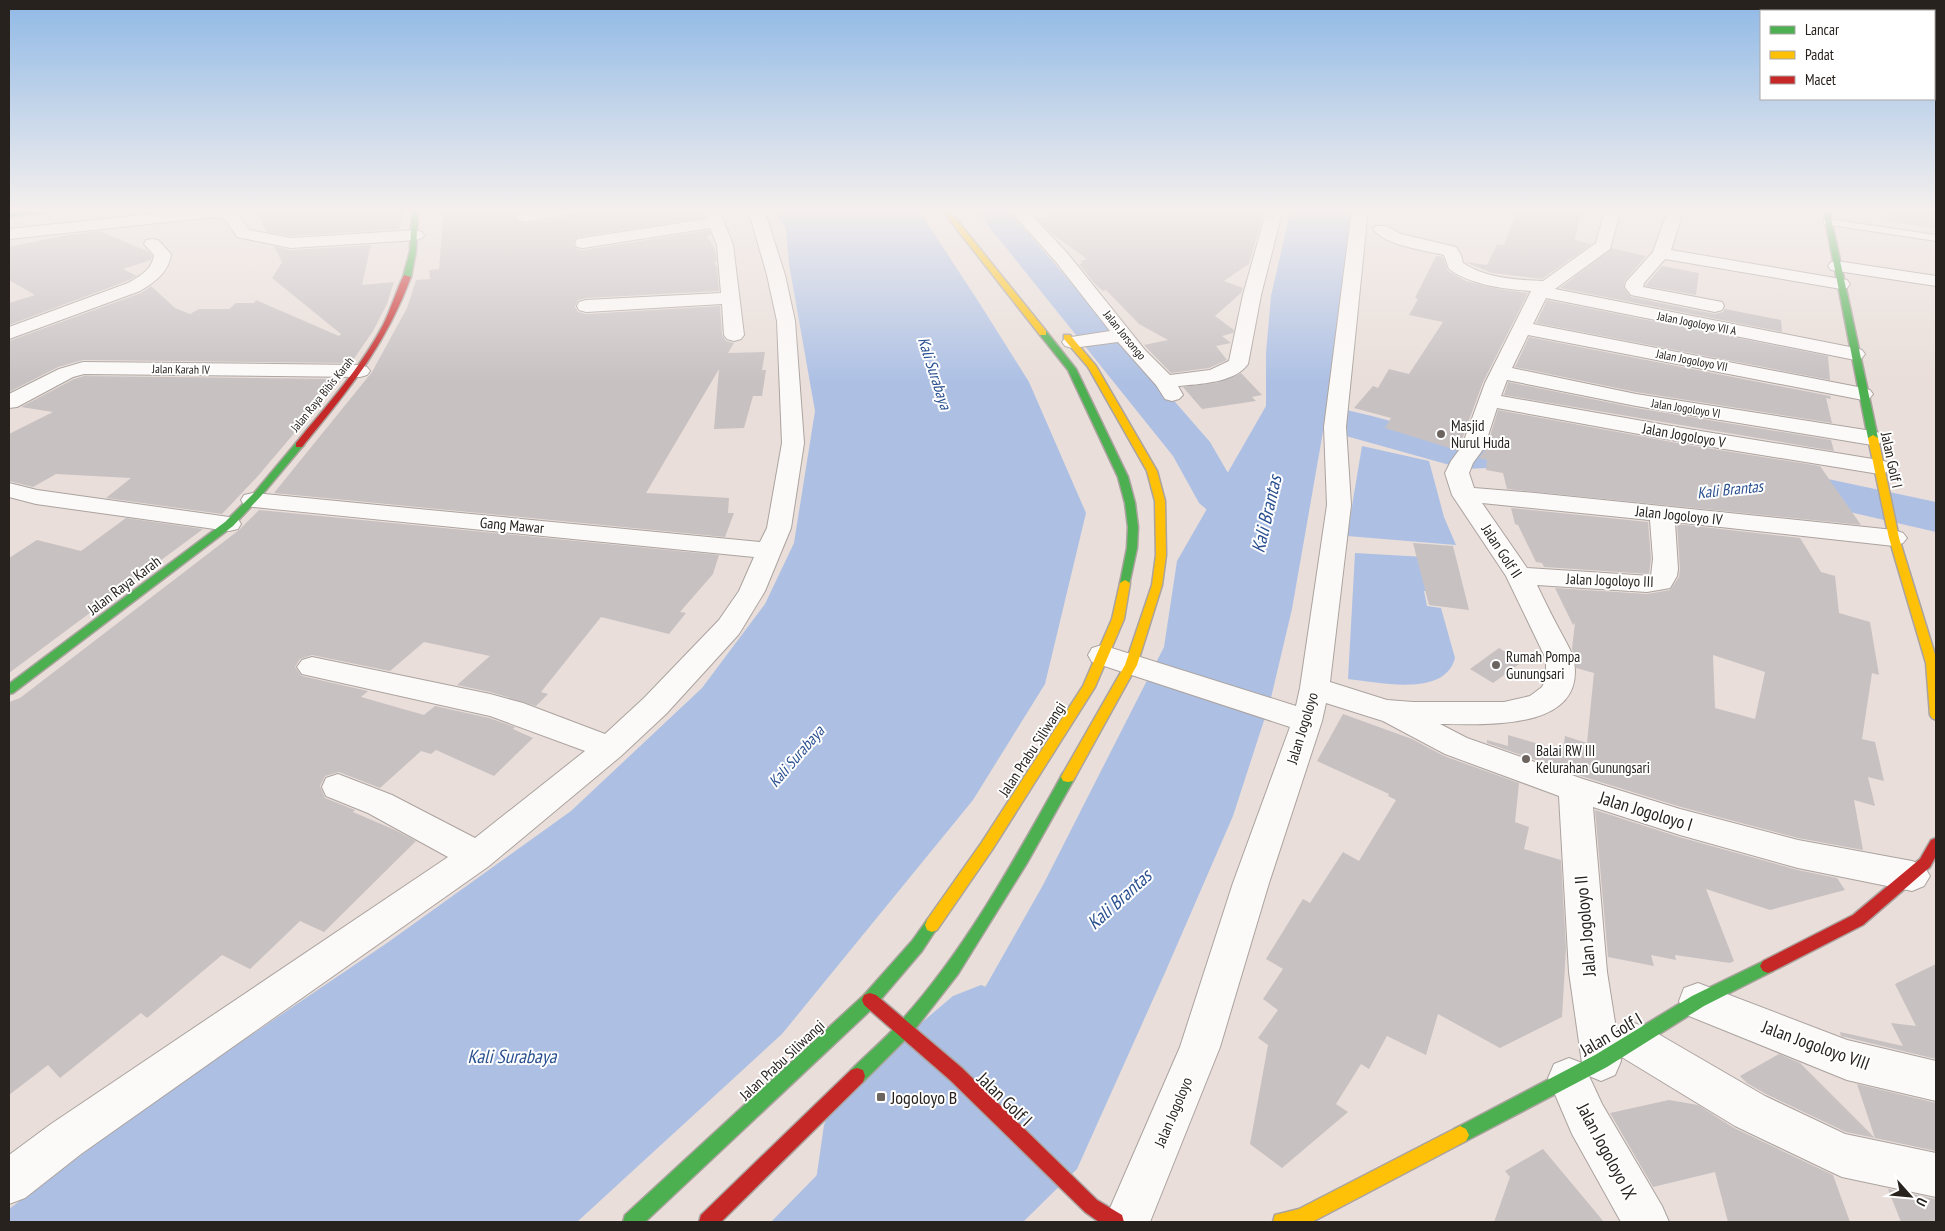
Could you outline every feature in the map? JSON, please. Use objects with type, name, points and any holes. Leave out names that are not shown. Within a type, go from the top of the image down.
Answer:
[{"type":"main road","name":"Jalan Raya Bibis Karah","points":[[253,500],[360,371],[391,318],[410,266]]},
{"type":"main road","name":"Jalan Prabu Siliwangi","points":[[632,1222],[870,1000],[917,946],[988,846],[1089,687],[1118,619],[1132,548],[1133,527],[1130,503],[1123,478],[1072,369],[990,266]]},
{"type":"main road","name":"Jalan Golf I","points":[[1837,266],[1894,538],[1934,664],[1936,715]]},
{"type":"main road","points":[[708,1222],[906,1028],[953,969],[1140,668],[1157,585],[1161,555],[1160,501],[1152,472],[1141,449],[1092,366],[1069,337]]},
{"type":"main road","name":"Jalan Raya Karah","points":[[9,690],[229,524],[253,500]]},
{"type":"main road","name":"Jalan Golf I","points":[[1297,1221],[1602,1060],[1698,1001],[1858,920],[1927,863]]},
{"type":"main road","name":"Jalan Golf I","points":[[870,1000],[906,1028],[1091,1206],[1115,1222]]},
{"type":"street","points":[[9,333],[134,287],[146,280],[160,266]]},
{"type":"street","points":[[726,266],[734,335]]},
{"type":"street","points":[[9,1182],[66,1139],[477,856],[610,748],[654,706],[729,627],[752,591],[779,528],[793,443],[793,416],[786,320],[773,266]]},
{"type":"street","name":"Jalan Jorsongo","points":[[1068,266],[1121,335],[1169,388],[1231,370],[1238,364],[1260,266]]},
{"type":"street","name":"Jalan Jogoloyo","points":[[1128,1222],[1200,1047],[1251,883],[1292,716],[1315,688],[1339,505],[1335,421],[1340,393],[1354,266]]},
{"type":"street","name":"Jalan Jogoloyo VII A","points":[[1457,266],[1464,272],[1525,286],[1855,354]]},
{"type":"street","name":"Jalan Golf II","points":[[1315,688],[1391,712],[1497,714],[1521,711],[1552,696],[1559,684],[1562,671],[1560,659],[1519,576],[1464,495],[1457,473],[1490,400],[1500,372],[1543,289],[1575,266]]},
{"type":"street","points":[[1649,266],[1635,282],[1634,287],[1637,291],[1715,306]]},
{"type":"street","points":[[1739,266],[1841,284]]},
{"type":"street","points":[[1840,266],[1936,281]]},
{"type":"street","points":[[586,306],[729,298]]},
{"type":"street","name":"Jalan Jogoloyo VII","points":[[1522,328],[1863,394]]},
{"type":"street","points":[[1069,337],[1121,335]]},
{"type":"street","name":"Jalan Karah IV","points":[[14,394],[83,368],[360,371]]},
{"type":"street","name":"Jalan Jogoloyo VI","points":[[1500,372],[1636,400],[1872,438]]},
{"type":"street","name":"Jalan Jogoloyo V","points":[[1490,400],[1688,436],[1878,467]]},
{"type":"street","points":[[9,490],[36,497],[229,524]]},
{"type":"street","name":"Jalan Jogoloyo IV","points":[[1464,495],[1662,513],[1894,538]]},
{"type":"street","name":"Gang Mawar","points":[[253,500],[770,551]]},
{"type":"street","name":"Jalan Jogoloyo III","points":[[1519,576],[1647,584],[1661,582],[1666,568],[1662,513]]},
{"type":"street","points":[[1102,655],[1292,716]]},
{"type":"street","points":[[312,667],[490,705],[512,711],[610,748]]},
{"type":"street","name":"Jalan Jogoloyo I","points":[[1391,712],[1456,746],[1575,789],[1680,822],[1798,854],[1927,863]]},
{"type":"street","points":[[338,787],[380,804],[477,856]]},
{"type":"street","name":"Jalan Jogoloyo II","points":[[1575,789],[1588,972],[1602,1060]]},
{"type":"street","name":"Jalan Jogoloyo VIII","points":[[1698,1001],[1847,1060],[1936,1081]]},
{"type":"street","points":[[1602,1060],[1750,1111],[1842,1155],[1936,1175]]},
{"type":"street","name":"Jalan Jogoloyo IX","points":[[1602,1060],[1587,1119],[1646,1222]]},
{"type":"water","name":"Kali Surabaya","points":[[789,266],[955,266],[1029,382],[1086,513],[1045,684],[973,800],[782,1034],[577,1222],[9,1222],[9,1209],[152,1102],[387,943],[571,811],[702,688],[765,604],[794,543],[815,411]]},
{"type":"water","points":[[1278,266],[1347,266],[1339,340],[1292,609],[1270,702],[1233,816],[1077,1169],[1023,1222],[771,1222],[866,1125],[945,1058],[1043,885],[1164,647],[1177,561],[1266,406],[1266,353],[1271,296]]},
{"type":"water","points":[[1362,446],[1429,461],[1444,517],[1456,545],[1347,536]]},
{"type":"water","points":[[1355,553],[1425,557],[1435,592],[1424,591],[1427,606],[1441,608],[1455,658],[1449,671],[1438,679],[1409,685],[1348,679]]},
{"type":"building","points":[[9,266],[131,266],[123,269],[137,276],[9,325],[9,303],[35,295],[9,280]]},
{"type":"building","points":[[279,266],[366,266],[362,285],[394,282],[387,304],[373,331],[351,363],[83,360],[58,367],[9,392],[9,341],[141,293],[151,286],[175,308],[190,314],[199,309],[229,309],[236,303],[254,303],[256,300],[339,336],[341,334],[272,278]]},
{"type":"building","points":[[439,266],[717,266],[719,291],[586,298],[578,300],[575,307],[578,312],[586,314],[720,306],[722,335],[726,341],[734,343],[728,353],[765,352],[762,370],[766,370],[762,396],[753,396],[744,428],[714,429],[719,369],[646,493],[729,498],[728,513],[734,513],[725,537],[274,493],[372,372],[407,308],[416,280],[430,279],[429,270],[439,269]]},
{"type":"building","points":[[1081,266],[1245,266],[1224,281],[1243,288],[1241,293],[1215,316],[1234,330],[1233,333],[1222,336],[1231,343],[1216,346],[1227,360],[1209,368],[1171,373],[1144,345],[1168,340],[1139,324],[1106,290],[1103,291]]},
{"type":"building","points":[[1431,266],[1446,266],[1448,271],[1466,281],[1499,289],[1528,293],[1483,382],[1460,445],[1456,450],[1385,428],[1391,418],[1354,408],[1373,386],[1378,388],[1389,369],[1409,374],[1443,322],[1409,315],[1418,299],[1415,298]]},
{"type":"building","points":[[1476,266],[1560,266],[1542,279],[1492,273]]},
{"type":"building","points":[[1588,266],[1637,266],[1624,282],[1624,288],[1631,297],[1715,314],[1723,312],[1725,309],[1781,320],[1782,332],[1560,288]]},
{"type":"building","points":[[1662,266],[1699,273],[1696,295],[1645,286]]},
{"type":"building","points":[[1547,300],[1828,356],[1830,380],[1536,323]]},
{"type":"building","points":[[1529,337],[1830,396],[1831,399],[1826,398],[1832,423],[1636,392],[1515,367]]},
{"type":"building","points":[[1241,373],[1262,395],[1252,397],[1256,401],[1202,409],[1183,387],[1216,383]]},
{"type":"building","points":[[84,376],[340,379],[258,476],[222,514],[106,498],[131,478],[56,474],[33,487],[9,481],[9,434],[53,412],[21,407],[74,379]]},
{"type":"building","points":[[1508,382],[1636,408],[1831,440],[1834,451],[1504,395]]},
{"type":"building","points":[[1498,410],[1688,445],[1820,466],[1861,525],[1507,489],[1503,473],[1486,470],[1487,460],[1479,458],[1486,449]]},
{"type":"building","points":[[1511,508],[1648,522],[1651,559],[1649,574],[1544,567],[1542,563],[1536,562],[1518,525],[1515,524]]},
{"type":"building","points":[[259,510],[719,555],[713,574],[680,612],[686,613],[669,634],[601,617],[541,692],[548,694],[536,706],[490,692],[457,685],[490,656],[424,642],[390,671],[312,655],[300,659],[295,667],[302,676],[368,691],[361,697],[424,715],[435,706],[489,718],[515,727],[513,729],[533,738],[494,776],[436,750],[431,754],[421,751],[380,788],[339,772],[325,776],[320,786],[325,798],[355,810],[353,812],[416,841],[324,932],[300,921],[250,969],[222,955],[147,1018],[141,1013],[60,1078],[48,1065],[9,1095],[9,702],[20,698],[239,530]]},
{"type":"building","points":[[126,518],[203,529],[9,673],[9,558],[37,540],[81,551]]},
{"type":"building","points":[[1677,524],[1800,538],[1821,572],[1835,576],[1839,613],[1870,622],[1879,675],[1872,673],[1862,739],[1875,742],[1884,781],[1868,777],[1875,806],[1854,800],[1863,850],[1798,838],[1681,807],[1584,777],[1487,743],[1487,740],[1508,746],[1508,735],[1563,751],[1565,736],[1587,743],[1594,673],[1576,668],[1572,649],[1575,623],[1573,625],[1555,588],[1647,594],[1670,590],[1679,577]],"holes":[[[1713,655],[1765,672],[1755,719],[1715,708]]]},
{"type":"building","points":[[1413,543],[1453,546],[1469,610],[1429,605]]},
{"type":"building","name":"Rumah Pompa Gunungsari","points":[[1499,648],[1522,662],[1493,683],[1470,669]]},
{"type":"building","points":[[1343,714],[1412,739],[1444,756],[1519,783],[1515,822],[1529,827],[1524,849],[1561,860],[1566,948],[1562,1017],[1500,1048],[1438,1014],[1426,1055],[1387,1036],[1369,1069],[1361,1064],[1336,1104],[1348,1112],[1282,1168],[1250,1144],[1268,1045],[1258,1038],[1278,1010],[1263,999],[1283,969],[1266,959],[1303,899],[1310,903],[1343,852],[1359,861],[1396,800],[1388,796],[1389,794],[1317,761]]},
{"type":"building","points":[[1595,810],[1679,837],[1798,870],[1837,878],[1845,890],[1770,910],[1706,889],[1734,961],[1730,963],[1675,955],[1676,960],[1651,955],[1654,966],[1608,957]]},
{"type":"building","points":[[1936,964],[1936,1059],[1841,1036],[1840,1032],[1903,1046],[1891,1023],[1916,1026],[1895,984]]},
{"type":"building","points":[[1779,1054],[1800,1063],[1875,1138],[1846,1132],[1766,1094],[1747,1083],[1740,1076]]},
{"type":"building","points":[[1857,1084],[1936,1103],[1936,1151],[1875,1138]]},
{"type":"building","points":[[1669,1100],[1698,1105],[1734,1128],[1833,1175],[1850,1222],[1728,1222],[1715,1172],[1653,1187],[1610,1113]]},
{"type":"building","points":[[1543,1149],[1604,1222],[1494,1222],[1510,1177],[1505,1171]]},
{"type":"building","points":[[1888,1189],[1936,1199],[1936,1222],[1901,1222]]},
{"type":"waterway","points":[[1038,266],[1194,452],[1216,493],[1261,529]]},
{"type":"waterway","name":"Kali Brantas","points":[[1291,410],[1357,425],[1464,455],[1488,454],[1557,469]]},
{"type":"waterway","name":"Kali Brantas","points":[[1765,485],[1828,493],[1936,517]]},
{"type":"waterway","name":"Kali Brantas","points":[[855,1222],[866,1125],[981,1022]]},
{"type":"traffic: fast","points":[[407,277],[409,266]]},
{"type":"traffic: fast","points":[[1838,266],[1873,438]]},
{"type":"traffic: fast","points":[[1043,333],[1072,369],[1123,477],[1130,503],[1133,527],[1132,548],[1125,583]]},
{"type":"traffic: fast","points":[[9,690],[229,524],[258,494],[299,445]]},
{"type":"traffic: fast","points":[[857,1076],[906,1028],[953,969],[1022,859],[1068,777]]},
{"type":"traffic: fast","points":[[632,1222],[870,1000],[917,946],[932,925]]},
{"type":"traffic: fast","points":[[1460,1135],[1601,1061],[1698,1001],[1768,966]]},
{"type":"traffic: slow","points":[[990,266],[1043,333]]},
{"type":"traffic: slow","points":[[1067,337],[1092,366],[1152,471],[1160,501],[1161,555],[1157,585],[1131,665],[1068,777]]},
{"type":"traffic: slow","points":[[1873,438],[1894,538],[1932,663],[1936,715]]},
{"type":"traffic: slow","points":[[932,925],[987,846],[1089,687],[1118,619],[1125,583]]},
{"type":"traffic: slow","points":[[1282,1222],[1301,1218],[1460,1135]]},
{"type":"traffic: jam","points":[[299,445],[347,386],[375,347],[398,302],[407,277]]},
{"type":"traffic: jam","points":[[1768,966],[1858,920],[1925,863],[1936,844]]},
{"type":"traffic: jam","points":[[870,1000],[956,1074],[1091,1206],[1115,1222]]},
{"type":"traffic: jam","points":[[708,1222],[857,1076]]},
{"type":"place","name":"Masjid Nurul Huda","points":[[1441,434]]},
{"type":"place","name":"Rumah Pompa Gunungsari","points":[[1496,665]]},
{"type":"place","name":"Balai RW III Kelurahan Gunungsari","points":[[1526,759]]},
{"type":"place","name":"Jogoloyo B","points":[[881,1097]]}]
